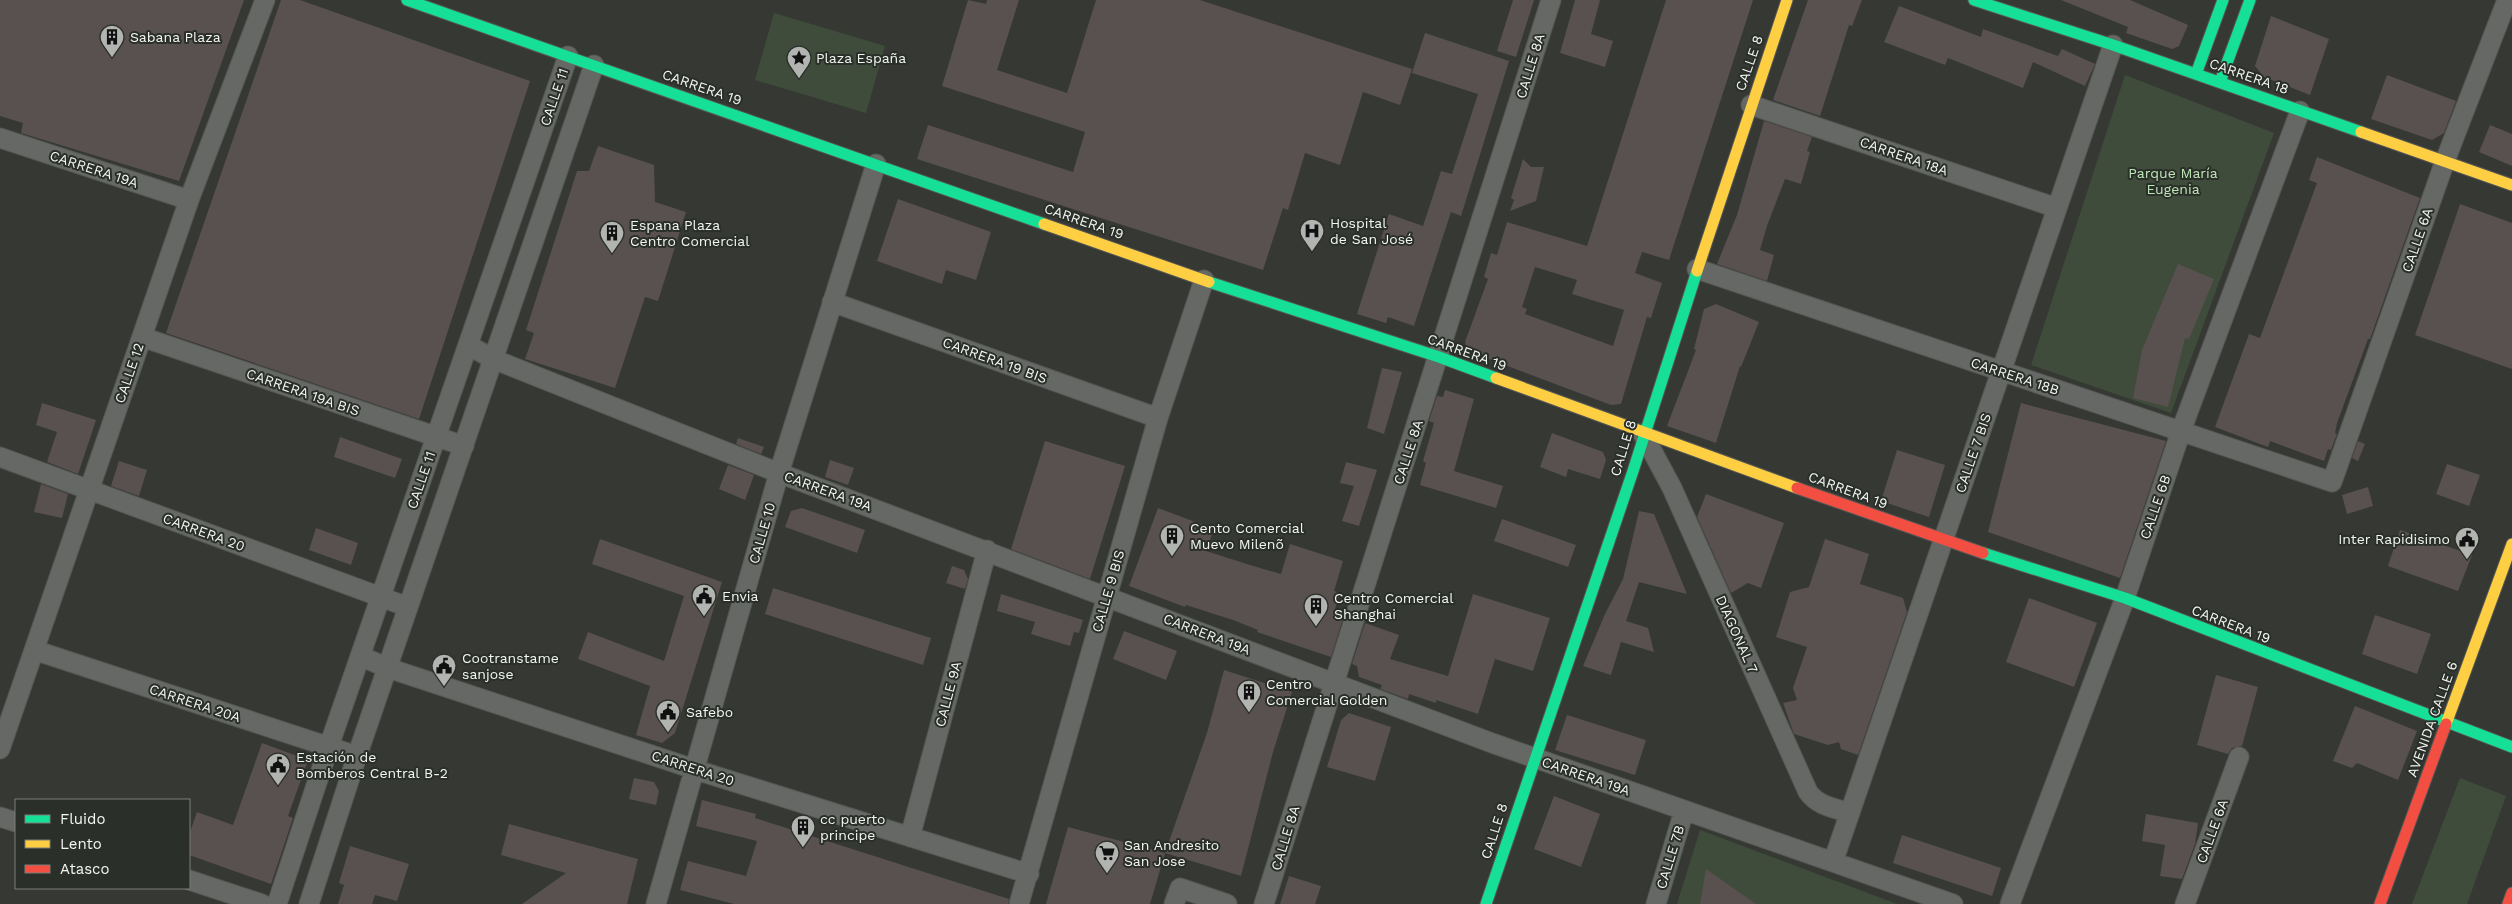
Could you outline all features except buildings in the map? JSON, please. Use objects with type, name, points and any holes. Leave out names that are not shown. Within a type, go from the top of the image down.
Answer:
[{"type":"street","name":"CALLE 12","points":[[0,749],[189,200],[265,0]]},
{"type":"street","name":"CALLE 8A","points":[[1264,904],[1551,0]]},
{"type":"street","name":"CALLE 8","points":[[1486,904],[1633,471],[1643,434],[1787,0]]},
{"type":"street","name":"CARRERA 18","points":[[1974,0],[2009,5],[2113,45],[2512,185]]},
{"type":"street","points":[[2196,74],[2223,0]]},
{"type":"street","points":[[2220,82],[2250,0]]},
{"type":"street","name":"CALLE 6A","points":[[2332,482],[2445,161],[2506,0]]},
{"type":"street","name":"CARRERA 19","points":[[411,1],[1204,280],[1439,357],[1643,434],[1943,540],[2124,598],[2446,724],[2512,747]]},
{"type":"street","name":"CALLE 7 BIS","points":[[1833,862],[2113,45]]},
{"type":"street","name":"CALLE 11","points":[[277,904],[380,597],[568,56]]},
{"type":"street","name":"CALLE 11","points":[[309,904],[357,756],[594,65]]},
{"type":"street","name":"CARRERA 18A","points":[[1751,105],[2057,208]]},
{"type":"street","name":"CALLE 6B","points":[[2010,904],[2124,598],[2181,431],[2300,111]]},
{"type":"street","name":"CARRERA 19A","points":[[0,138],[189,200]]},
{"type":"street","name":"CALLE 10","points":[[656,904],[696,769],[778,473],[876,164]]},
{"type":"street","name":"CARRERA 18B","points":[[1697,270],[2332,482]]},
{"type":"street","name":"CALLE 9 BIS","points":[[1019,904],[1158,418],[1204,280]]},
{"type":"street","name":"CARRERA 19 BIS","points":[[832,302],[1158,418]]},
{"type":"street","name":"CARRERA 19A BIS","points":[[142,337],[464,446]]},
{"type":"street","name":"CARRERA 19A","points":[[468,345],[493,359],[778,473],[1106,595],[1534,759],[1953,904]]},
{"type":"street","name":"DIAGONAL 7","points":[[1643,434],[1672,488],[1808,792],[1814,800],[1850,813]]},
{"type":"street","name":"CARRERA 20","points":[[0,457],[408,607]]},
{"type":"street","name":"AVENIDA CALLE 6","points":[[2380,904],[2512,544]]},
{"type":"street","name":"CALLE 9A","points":[[910,837],[987,550]]},
{"type":"street","name":"CARRERA 20A","points":[[34,650],[357,756]]},
{"type":"street","name":"CARRERA 20","points":[[360,656],[388,668],[696,769],[1029,874]]},
{"type":"street","name":"CALLE 6A","points":[[2185,904],[2239,757]]},
{"type":"street","name":"CALLE 7B","points":[[1656,904],[1684,811]]},
{"type":"street","points":[[0,817],[15,822]]},
{"type":"street","points":[[190,880],[262,904]]},
{"type":"street","points":[[2508,904],[2512,893]]},
{"type":"street","points":[[1177,896],[1227,904]]},
{"type":"green space","points":[[774,13],[885,46],[866,113],[755,80]]},
{"type":"green space","name":"Parque María Eugenia","points":[[2125,75],[2274,133],[2171,413],[2031,365]]},
{"type":"green space","points":[[2460,778],[2506,796],[2467,904],[2412,904]]},
{"type":"green space","points":[[1700,830],[1897,904],[1677,904]]},
{"type":"traffic: fast","points":[[407,0],[1044,224]]},
{"type":"traffic: fast","points":[[1974,0],[2113,45],[2361,132]]},
{"type":"traffic: fast","points":[[2196,74],[2223,0]]},
{"type":"traffic: fast","points":[[2220,82],[2250,0]]},
{"type":"traffic: fast","points":[[1486,904],[1633,471],[1697,271]]},
{"type":"traffic: fast","points":[[1209,282],[1439,357],[1496,378]]},
{"type":"traffic: fast","points":[[1983,553],[2125,598],[2512,747]]},
{"type":"traffic: slow","points":[[1697,271],[1787,0]]},
{"type":"traffic: slow","points":[[2361,132],[2512,185]]},
{"type":"traffic: slow","points":[[1044,224],[1209,282]]},
{"type":"traffic: slow","points":[[1496,378],[1797,488]]},
{"type":"traffic: slow","points":[[2446,724],[2512,544]]},
{"type":"traffic: jam","points":[[1797,488],[1983,553]]},
{"type":"traffic: jam","points":[[2380,904],[2446,724]]},
{"type":"traffic: jam","points":[[2508,904],[2512,893]]},
{"type":"place","name":"Sabana Plaza","points":[[112,58]]},
{"type":"place","name":"Plaza España","points":[[799,79]]},
{"type":"place","name":"Hospital de San José","points":[[1312,252]]},
{"type":"place","name":"Espana Plaza Centro Comercial","points":[[612,254]]},
{"type":"place","name":"Cento Comercial Muevo Milenõ","points":[[1172,557]]},
{"type":"place","name":"Inter Rapidisimo","points":[[2467,560]]},
{"type":"place","name":"Envia","points":[[704,617]]},
{"type":"place","name":"Centro Comercial Shanghai","points":[[1316,627]]},
{"type":"place","name":"Cootranstame sanjose","points":[[444,687]]},
{"type":"place","name":"Centro Comercial Golden","points":[[1249,713]]},
{"type":"place","name":"Safebo","points":[[668,733]]},
{"type":"place","name":"Estación de Bomberos Central B-2","points":[[278,786]]},
{"type":"place","name":"cc puerto principe","points":[[803,848]]},
{"type":"place","name":"San Andresito San Jose","points":[[1107,874]]}]
